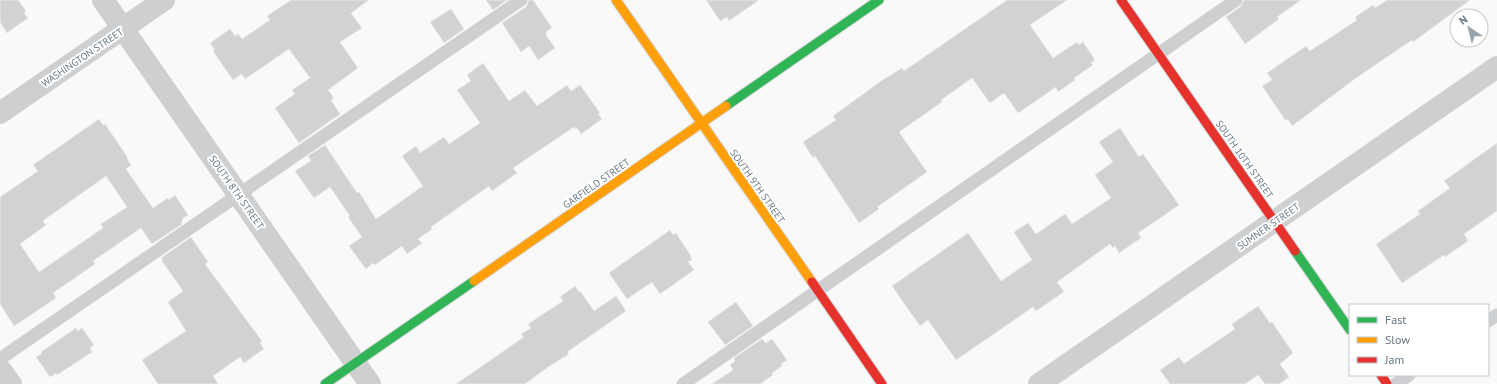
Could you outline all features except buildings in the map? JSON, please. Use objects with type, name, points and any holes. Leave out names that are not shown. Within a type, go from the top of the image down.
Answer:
[{"type":"main road","name":"SOUTH 9TH STREET","points":[[616,0],[882,384]]},
{"type":"main road","name":"GARFIELD STREET","points":[[325,384],[879,0]]},
{"type":"main road","name":"SOUTH 10TH STREET","points":[[1121,0],[1349,329]]},
{"type":"street","name":"SOUTH 8TH STREET","points":[[103,0],[370,384]]},
{"type":"street","name":"WASHINGTON STREET","points":[[0,113],[164,0]]},
{"type":"street","name":"SUMNER STREET","points":[[1039,384],[1497,67]]},
{"type":"street","points":[[0,369],[11,384]]},
{"type":"lane","points":[[0,359],[521,0]]},
{"type":"lane","points":[[683,384],[1236,0]]},
{"type":"lane","points":[[1396,384],[1408,376]]},
{"type":"traffic: fast","points":[[726,106],[879,0]]},
{"type":"traffic: fast","points":[[1295,251],[1349,329]]},
{"type":"traffic: fast","points":[[325,384],[474,281]]},
{"type":"traffic: slow","points":[[616,0],[812,282]]},
{"type":"traffic: slow","points":[[474,281],[726,106]]},
{"type":"traffic: jam","points":[[1121,0],[1295,251]]},
{"type":"traffic: jam","points":[[812,282],[882,384]]},
{"type":"traffic: jam","points":[[1382,376],[1387,384]]}]
